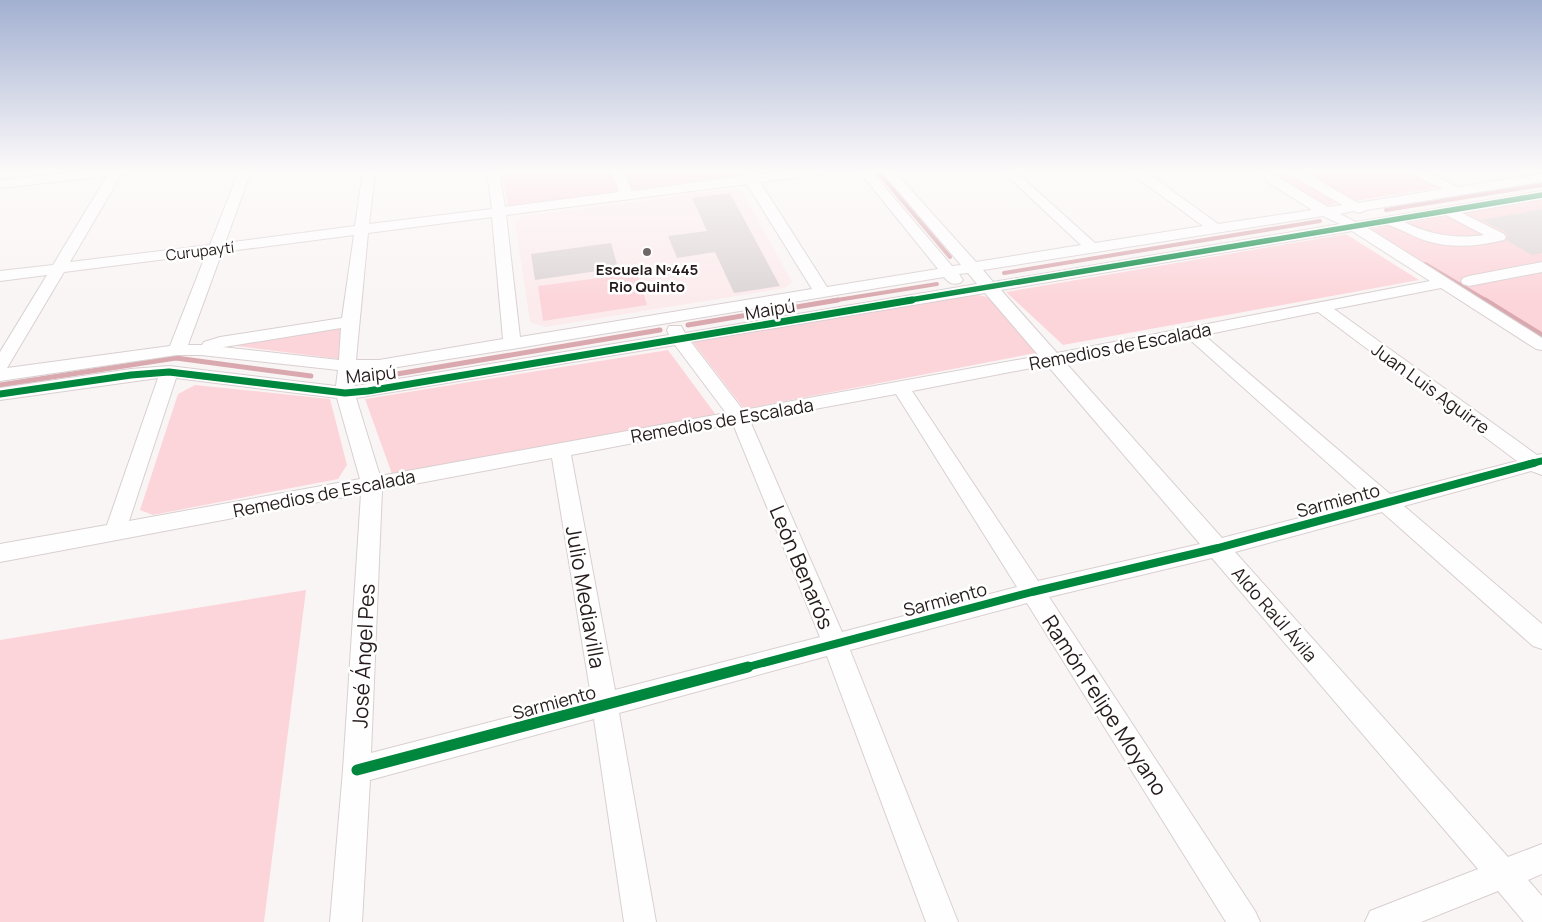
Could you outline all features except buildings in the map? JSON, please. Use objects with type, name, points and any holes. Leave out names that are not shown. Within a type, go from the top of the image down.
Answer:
[{"type":"street","points":[[0,366],[93,214]]},
{"type":"street","points":[[177,350],[228,214]]},
{"type":"street","points":[[345,393],[350,322],[363,214]]},
{"type":"street","name":"Curupaytí","points":[[0,276],[483,214]]},
{"type":"street","points":[[499,214],[512,344]]},
{"type":"street","points":[[773,214],[822,292]]},
{"type":"street","points":[[900,214],[964,291]]},
{"type":"street","points":[[924,214],[970,268]]},
{"type":"street","points":[[1055,214],[1092,248]]},
{"type":"street","points":[[1196,214],[1216,229]]},
{"type":"street","name":"Maipú","points":[[0,375],[155,351],[177,350],[201,350],[347,366],[379,365],[1306,214]]},
{"type":"street","points":[[1330,214],[1354,226],[1542,345]]},
{"type":"street","points":[[1371,214],[1434,240],[1468,242],[1499,237],[1454,214]]},
{"type":"street","name":"Maipú","points":[[0,394],[131,375],[169,372],[345,393],[396,387],[1430,214]]},
{"type":"street","points":[[1469,282],[1542,267]]},
{"type":"street","name":"Aldo Raúl Ávila","points":[[970,268],[1053,359],[1542,920]]},
{"type":"street","name":"Remedios de Escalada","points":[[0,553],[1053,359],[1443,283]]},
{"type":"street","name":"Juan Luis Aguirre","points":[[1321,307],[1540,464]]},
{"type":"street","name":"León Benarós","points":[[670,318],[679,339],[739,417],[835,644],[942,922]]},
{"type":"street","name":"Maipú","points":[[201,350],[220,342],[350,322]]},
{"type":"street","points":[[1192,332],[1542,639]]},
{"type":"street","points":[[116,532],[169,372]]},
{"type":"street","name":"Ramón Felipe Moyano","points":[[901,387],[1244,922]]},
{"type":"street","name":"José Ángel Pes","points":[[345,393],[372,484],[357,770],[346,922]]},
{"type":"street","name":"Julio Mediavilla","points":[[560,449],[605,704],[640,922]]},
{"type":"street","name":"Sarmiento","points":[[357,770],[1032,592],[1218,548],[1540,464]]},
{"type":"street","points":[[1381,922],[1542,859]]},
{"type":"shaded area","name":"Escuela Nº445 Rio Quinto","points":[[539,214],[754,214],[792,282],[785,288],[545,327],[530,322],[515,222],[524,216]]},
{"type":"shaded area","points":[[1459,214],[1542,214],[1542,335],[1370,229]]},
{"type":"shaded area","points":[[1346,234],[1419,280],[1063,345],[1006,292]]},
{"type":"shaded area","points":[[637,273],[647,305],[543,321],[538,286]]},
{"type":"shaded area","points":[[974,294],[987,297],[1041,352],[744,409],[692,341]]},
{"type":"shaded area","points":[[341,327],[339,359],[237,346],[235,343]]},
{"type":"shaded area","points":[[668,350],[716,415],[392,474],[365,399]]},
{"type":"shaded area","points":[[195,385],[330,399],[347,465],[338,479],[153,515],[140,510],[178,394]]},
{"type":"shaded area","points":[[306,590],[264,922],[0,922],[0,640]]},
{"type":"waterway","points":[[914,214],[950,257]]},
{"type":"waterway","points":[[1004,273],[1320,221]]},
{"type":"waterway","points":[[1425,264],[1487,301]]},
{"type":"waterway","points":[[831,301],[937,284]]},
{"type":"waterway","points":[[688,325],[838,300]]},
{"type":"waterway","points":[[1485,300],[1542,335]]},
{"type":"waterway","points":[[397,374],[660,330]]},
{"type":"waterway","points":[[0,385],[176,358],[311,376]]},
{"type":"cycle path","points":[[0,394],[131,375],[169,372],[345,393],[368,391],[1428,214]]},
{"type":"cycle path","points":[[357,770],[1032,592],[1218,548],[1542,461]]},
{"type":"place","name":"Escuela Nº445 Rio Quinto","points":[[647,252]]}]
